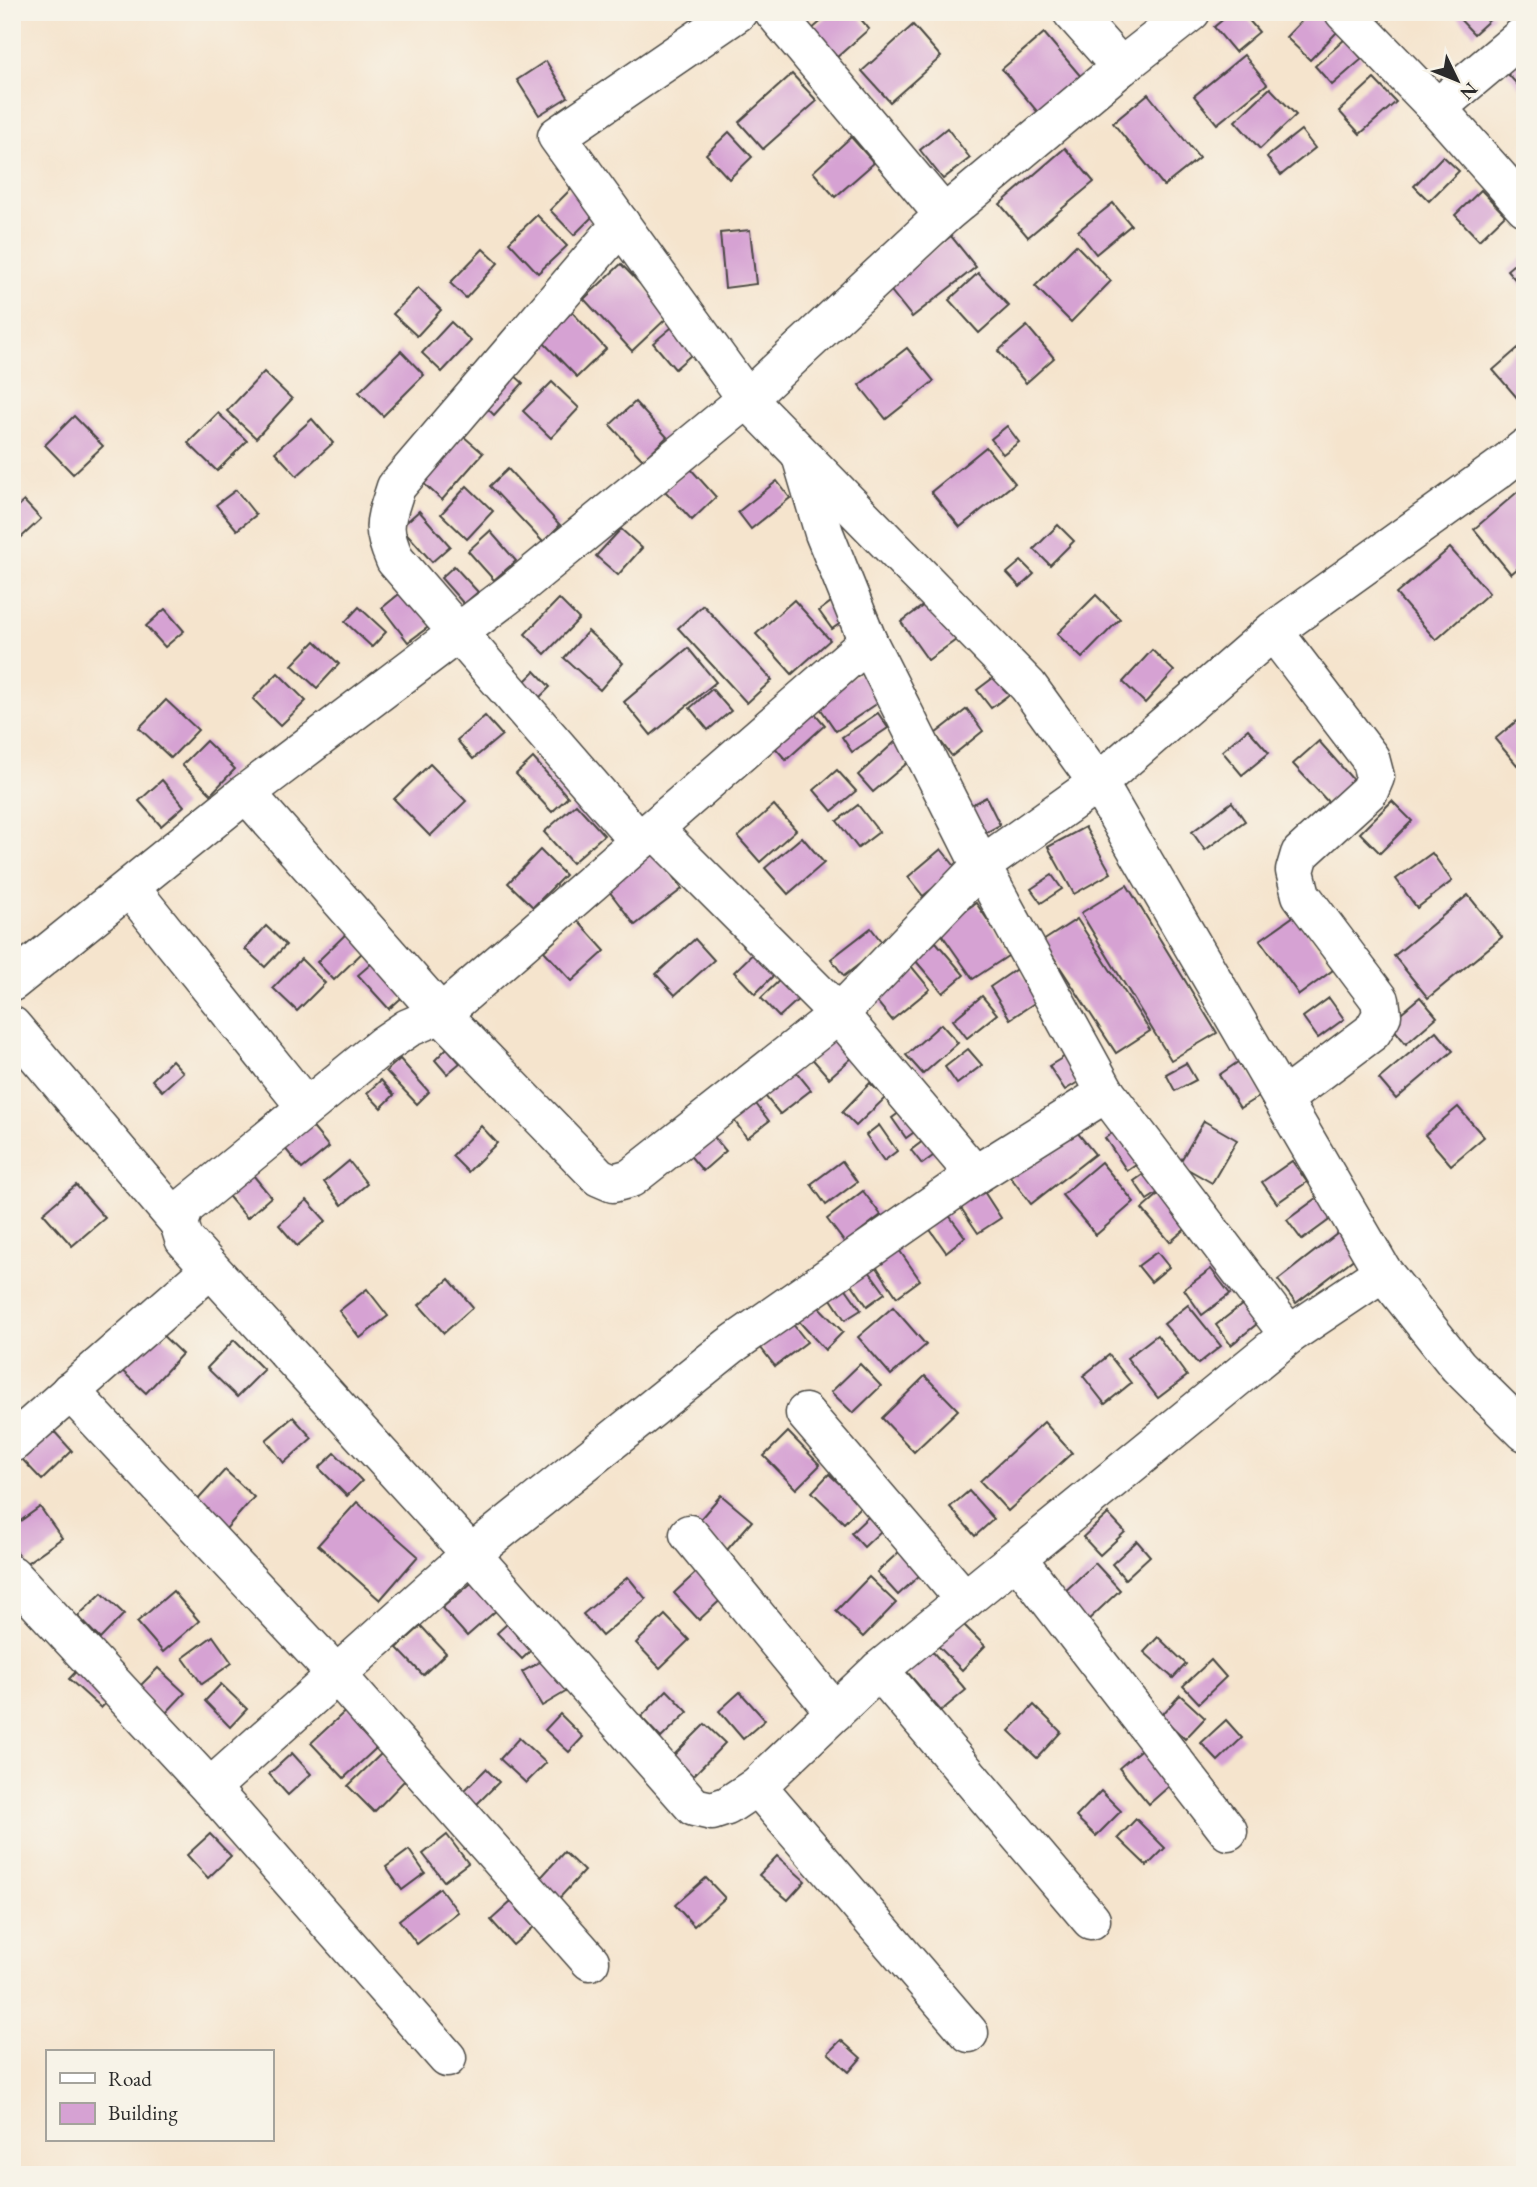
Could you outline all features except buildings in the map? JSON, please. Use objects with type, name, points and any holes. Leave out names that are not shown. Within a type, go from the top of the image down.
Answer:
[{"type":"street","points":[[738,12],[557,136],[747,399],[1028,686],[1098,783],[1383,1272],[1458,1366],[1525,1432]]},
{"type":"street","points":[[774,12],[944,215]]},
{"type":"street","points":[[1072,12],[1121,68]]},
{"type":"street","points":[[12,982],[246,793],[512,592],[747,399],[944,215],[1191,12]]},
{"type":"street","points":[[1345,12],[1437,108],[1525,207]]},
{"type":"street","points":[[1437,108],[1525,34]]},
{"type":"street","points":[[621,225],[396,487],[386,516],[384,536],[395,560],[458,633],[647,835],[839,1014],[975,1175]]},
{"type":"street","points":[[246,793],[442,1014],[599,1177],[613,1182],[631,1178],[839,1014],[981,866],[1098,783],[1273,631],[1525,448]]},
{"type":"street","points":[[800,454],[824,533],[868,642],[981,866],[1106,1093],[1289,1335]]},
{"type":"street","points":[[1273,631],[1370,758],[1375,777],[1369,791],[1300,853],[1295,871],[1301,895],[1380,1000],[1382,1015],[1371,1032],[1283,1099]]},
{"type":"street","points":[[179,1223],[185,1207],[391,1039],[408,1028],[442,1014],[868,642]]},
{"type":"street","points":[[130,888],[306,1107]]},
{"type":"street","points":[[12,1026],[179,1223],[184,1239],[210,1269],[471,1555],[694,1807],[712,1811],[727,1806],[757,1786],[879,1670],[1289,1335],[1383,1272]]},
{"type":"street","points":[[210,1788],[471,1555],[730,1346],[975,1175],[1106,1093]]},
{"type":"street","points":[[12,1443],[210,1269]]},
{"type":"street","points":[[71,1391],[337,1674],[590,1961]]},
{"type":"street","points":[[805,1413],[965,1600]]},
{"type":"street","points":[[689,1534],[835,1712]]},
{"type":"street","points":[[1017,1558],[1228,1830]]},
{"type":"street","points":[[12,1575],[210,1788],[447,2058]]},
{"type":"street","points":[[879,1670],[1091,1920]]},
{"type":"street","points":[[757,1786],[968,2033]]}]
